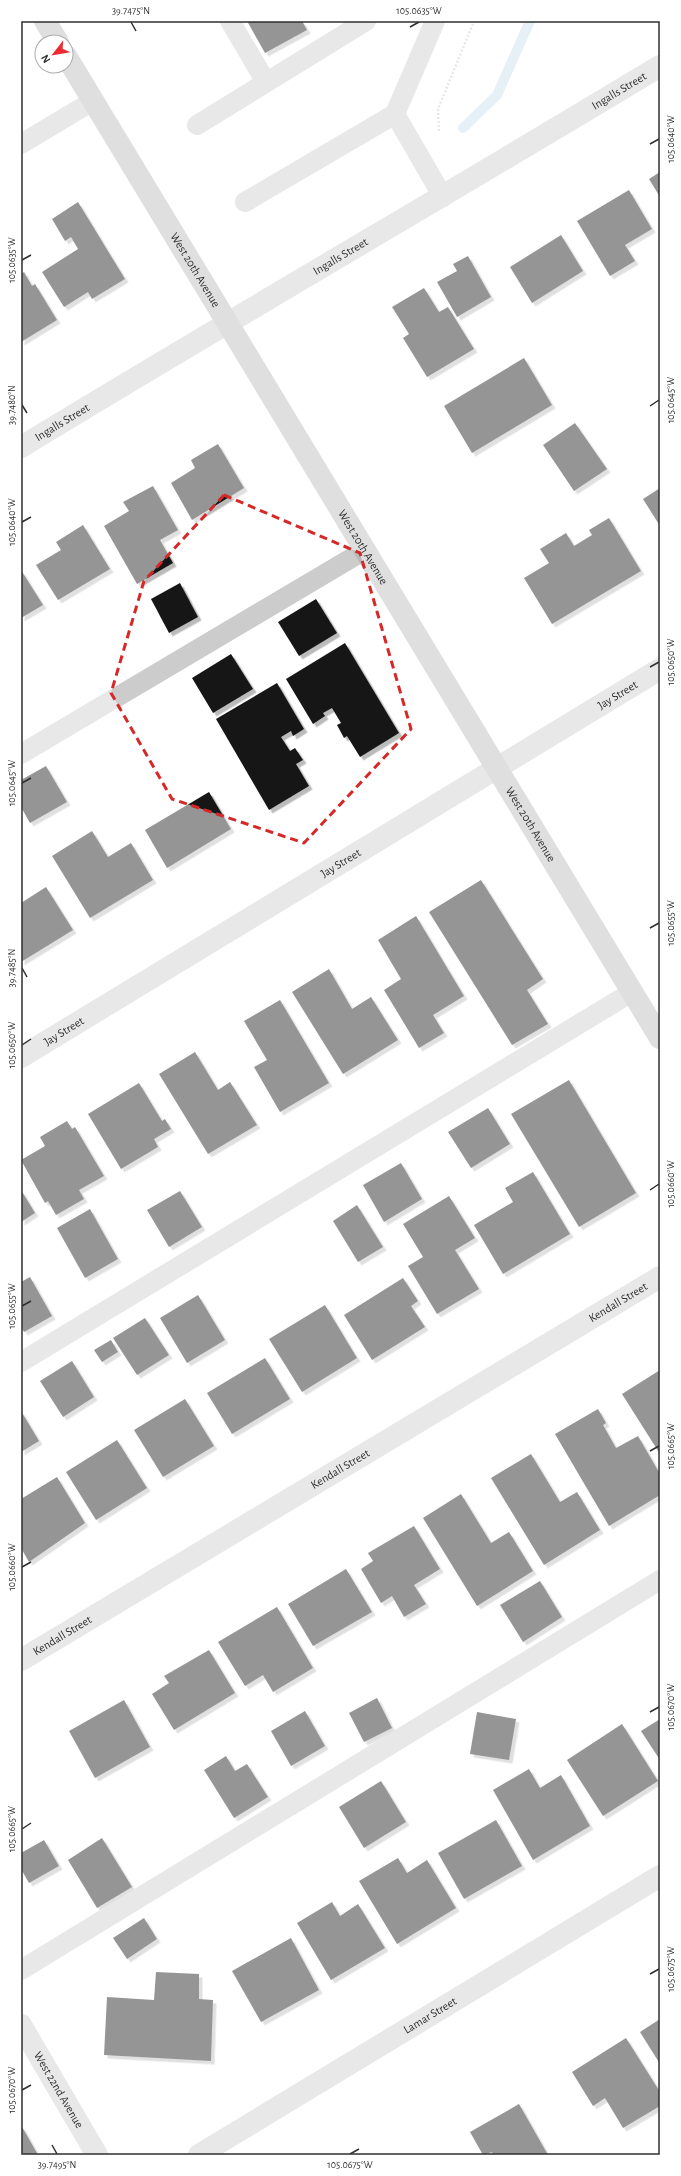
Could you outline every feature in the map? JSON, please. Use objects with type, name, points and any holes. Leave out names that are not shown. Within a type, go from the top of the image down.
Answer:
[{"type":"street","points":[[45,21],[53,34]]},
{"type":"street","name":"Ingalls Street","points":[[21,447],[226,322],[443,197],[660,66]]},
{"type":"street","name":"West 20th Avenue","points":[[74,69],[660,1038]]},
{"type":"street","name":"Jay Street","points":[[21,1057],[497,767],[660,670]]},
{"type":"street","name":"Kendall Street","points":[[21,1660],[660,1277]]},
{"type":"street","name":"Lamar Street","points":[[199,2155],[660,1876]]},
{"type":"street","name":"West 22nd Avenue","points":[[21,2025],[97,2155]]},
{"type":"lane","points":[[230,21],[266,82]]},
{"type":"lane","points":[[196,125],[366,21]]},
{"type":"lane","points":[[245,202],[395,114],[435,21]]},
{"type":"lane","points":[[21,144],[93,101]]},
{"type":"lane","points":[[395,114],[443,197]]},
{"type":"lane","points":[[21,754],[365,550]]},
{"type":"lane","points":[[21,1362],[632,992]]},
{"type":"lane","points":[[21,1970],[660,1580]]},
{"type":"path","points":[[439,133],[438,109],[474,21]]},
{"type":"highlighted area","points":[[224,495],[360,553],[411,729],[304,843],[172,799],[111,693],[144,581]]},
{"type":"building","points":[[247,21],[302,21],[307,30],[265,53]]},
{"type":"building","points":[[660,172],[660,197],[649,179]]},
{"type":"building","points":[[629,190],[652,229],[625,245],[635,261],[610,276],[577,221]]},
{"type":"building","points":[[78,202],[125,279],[92,299],[88,292],[64,307],[42,272],[78,249],[71,237],[65,241],[52,219]]},
{"type":"building","points":[[561,235],[583,271],[532,303],[510,267]]},
{"type":"building","points":[[468,256],[491,297],[457,317],[437,282],[457,271],[453,264]]},
{"type":"building","points":[[24,272],[32,286],[35,284],[57,320],[21,342],[21,274]]},
{"type":"building","points":[[424,288],[439,312],[448,307],[474,349],[427,377],[403,338],[409,334],[392,307]]},
{"type":"building","points":[[524,358],[552,405],[472,453],[444,406]]},
{"type":"building","points":[[575,423],[607,469],[574,491],[543,445]]},
{"type":"building","points":[[218,444],[244,488],[192,520],[171,483],[195,468],[191,460]]},
{"type":"building","points":[[153,486],[178,530],[160,540],[173,563],[137,584],[104,526],[129,511],[123,502]]},
{"type":"building","points":[[660,488],[660,526],[643,499]]},
{"type":"building","points":[[609,518],[641,571],[552,624],[524,578],[549,563],[540,549],[566,533],[574,546],[592,535],[589,530]]},
{"type":"building","points":[[83,525],[110,569],[58,600],[36,565],[61,550],[56,542]]},
{"type":"building","points":[[21,570],[43,605],[21,618]]},
{"type":"building","points":[[180,583],[198,617],[169,633],[151,599]]},
{"type":"building","points":[[316,599],[337,633],[299,656],[278,622]]},
{"type":"building","points":[[345,643],[399,733],[360,757],[347,736],[344,738],[337,725],[341,723],[332,708],[323,713],[325,716],[313,724],[286,679]]},
{"type":"building","points":[[231,654],[253,689],[213,713],[192,678]]},
{"type":"building","points":[[277,683],[304,729],[293,736],[291,731],[281,737],[290,751],[295,748],[303,760],[296,764],[309,786],[269,810],[216,719]]},
{"type":"building","points":[[46,766],[67,802],[30,823],[21,807],[21,780]]},
{"type":"building","points":[[209,792],[231,829],[167,868],[145,830]]},
{"type":"building","points":[[92,831],[108,857],[131,843],[153,880],[90,918],[52,856]]},
{"type":"building","points":[[481,880],[543,979],[527,990],[548,1024],[512,1045],[429,912]]},
{"type":"building","points":[[46,887],[73,930],[21,962],[21,903]]},
{"type":"building","points":[[416,916],[464,996],[433,1015],[444,1033],[419,1048],[384,990],[401,979],[378,940]]},
{"type":"building","points":[[329,969],[352,1009],[371,997],[398,1040],[343,1074],[292,992]]},
{"type":"building","points":[[280,1000],[329,1083],[280,1112],[254,1067],[267,1060],[244,1021]]},
{"type":"building","points":[[195,1052],[218,1090],[230,1082],[257,1125],[208,1154],[159,1074]]},
{"type":"building","points":[[569,1080],[636,1193],[579,1227],[511,1114]]},
{"type":"building","points":[[139,1083],[162,1121],[165,1119],[171,1129],[154,1139],[158,1147],[121,1169],[88,1114]]},
{"type":"building","points":[[488,1108],[510,1144],[471,1168],[448,1132]]},
{"type":"building","points":[[67,1121],[72,1129],[75,1127],[104,1176],[79,1190],[84,1199],[56,1215],[48,1201],[45,1203],[21,1160],[45,1146],[40,1137]]},
{"type":"building","points":[[401,1163],[422,1199],[384,1222],[363,1185]]},
{"type":"building","points":[[533,1172],[570,1234],[503,1274],[474,1225],[513,1202],[505,1188]]},
{"type":"building","points":[[21,1190],[35,1213],[21,1222]]},
{"type":"building","points":[[180,1191],[202,1227],[169,1247],[147,1210]]},
{"type":"building","points":[[449,1196],[475,1238],[455,1250],[479,1289],[437,1314],[408,1266],[423,1257],[403,1224]]},
{"type":"building","points":[[357,1205],[383,1247],[358,1262],[333,1221]]},
{"type":"building","points":[[90,1209],[118,1259],[85,1278],[57,1228]]},
{"type":"building","points":[[30,1277],[52,1316],[24,1332],[21,1327],[21,1282]]},
{"type":"building","points":[[403,1278],[418,1301],[411,1306],[425,1327],[372,1360],[344,1315]]},
{"type":"building","points":[[198,1295],[225,1340],[187,1363],[160,1318]]},
{"type":"building","points":[[325,1305],[357,1358],[302,1392],[269,1339]]},
{"type":"building","points":[[145,1318],[169,1355],[137,1375],[113,1338]]},
{"type":"building","points":[[111,1340],[118,1352],[102,1362],[94,1350]]},
{"type":"building","points":[[265,1358],[290,1399],[232,1434],[207,1393]]},
{"type":"building","points":[[72,1361],[94,1397],[63,1417],[40,1381]]},
{"type":"building","points":[[660,1370],[660,1454],[622,1394]]},
{"type":"building","points":[[185,1399],[214,1446],[163,1477],[134,1430]]},
{"type":"building","points":[[598,1409],[606,1423],[603,1425],[616,1448],[638,1436],[660,1474],[660,1495],[609,1526],[555,1434]]},
{"type":"building","points":[[21,1411],[39,1441],[21,1452]]},
{"type":"building","points":[[117,1440],[147,1488],[96,1520],[66,1472]]},
{"type":"building","points":[[531,1454],[560,1502],[577,1492],[600,1530],[544,1565],[491,1478]]},
{"type":"building","points":[[57,1477],[85,1523],[29,1562],[21,1548],[21,1499]]},
{"type":"building","points":[[461,1494],[491,1543],[509,1532],[533,1571],[477,1606],[423,1518]]},
{"type":"building","points":[[414,1526],[440,1569],[414,1585],[426,1604],[404,1617],[392,1596],[381,1603],[361,1569],[373,1561],[368,1553]]},
{"type":"building","points":[[346,1569],[372,1612],[313,1646],[288,1604]]},
{"type":"building","points":[[540,1581],[562,1617],[523,1642],[500,1605]]},
{"type":"building","points":[[277,1607],[313,1668],[273,1692],[263,1675],[245,1686],[218,1642]]},
{"type":"building","points":[[209,1650],[235,1693],[174,1730],[152,1694],[169,1683],[164,1676]]},
{"type":"building","points":[[377,1698],[392,1728],[364,1742],[349,1713]]},
{"type":"building","points":[[124,1700],[150,1747],[95,1778],[69,1731]]},
{"type":"building","points":[[305,1711],[325,1746],[291,1766],[271,1731]]},
{"type":"building","points":[[477,1712],[516,1719],[509,1760],[470,1754]]},
{"type":"building","points":[[660,1719],[660,1760],[641,1731]]},
{"type":"building","points":[[622,1724],[658,1781],[603,1816],[567,1760]]},
{"type":"building","points":[[226,1756],[235,1771],[247,1764],[268,1797],[234,1818],[204,1770]]},
{"type":"building","points":[[529,1769],[540,1788],[561,1775],[590,1826],[533,1860],[493,1790]]},
{"type":"building","points":[[381,1781],[406,1822],[364,1848],[339,1807]]},
{"type":"building","points":[[496,1820],[522,1866],[464,1899],[438,1853]]},
{"type":"building","points":[[102,1838],[132,1887],[97,1908],[68,1860]]},
{"type":"building","points":[[44,1840],[59,1866],[29,1883],[21,1869],[21,1853]]},
{"type":"building","points":[[398,1858],[407,1873],[427,1860],[456,1908],[397,1944],[359,1881]]},
{"type":"building","points":[[332,1902],[340,1916],[358,1904],[385,1948],[331,1980],[297,1923]]},
{"type":"building","points":[[144,1918],[157,1939],[127,1959],[113,1938]]},
{"type":"building","points":[[291,1938],[319,1990],[261,2022],[232,1971]]},
{"type":"building","points":[[156,1972],[199,1974],[199,1999],[213,2000],[211,2061],[104,2055],[107,1997],[154,2000]]},
{"type":"building","points":[[660,2019],[660,2064],[640,2032]]},
{"type":"building","points":[[626,2038],[660,2092],[660,2106],[623,2128],[605,2098],[593,2106],[572,2072]]},
{"type":"building","points":[[519,2104],[548,2155],[493,2155],[492,2152],[483,2155],[470,2132]]},
{"type":"building","points":[[21,2125],[38,2155],[21,2155]]},
{"type":"waterway","points":[[463,128],[497,95],[530,21]]}]
